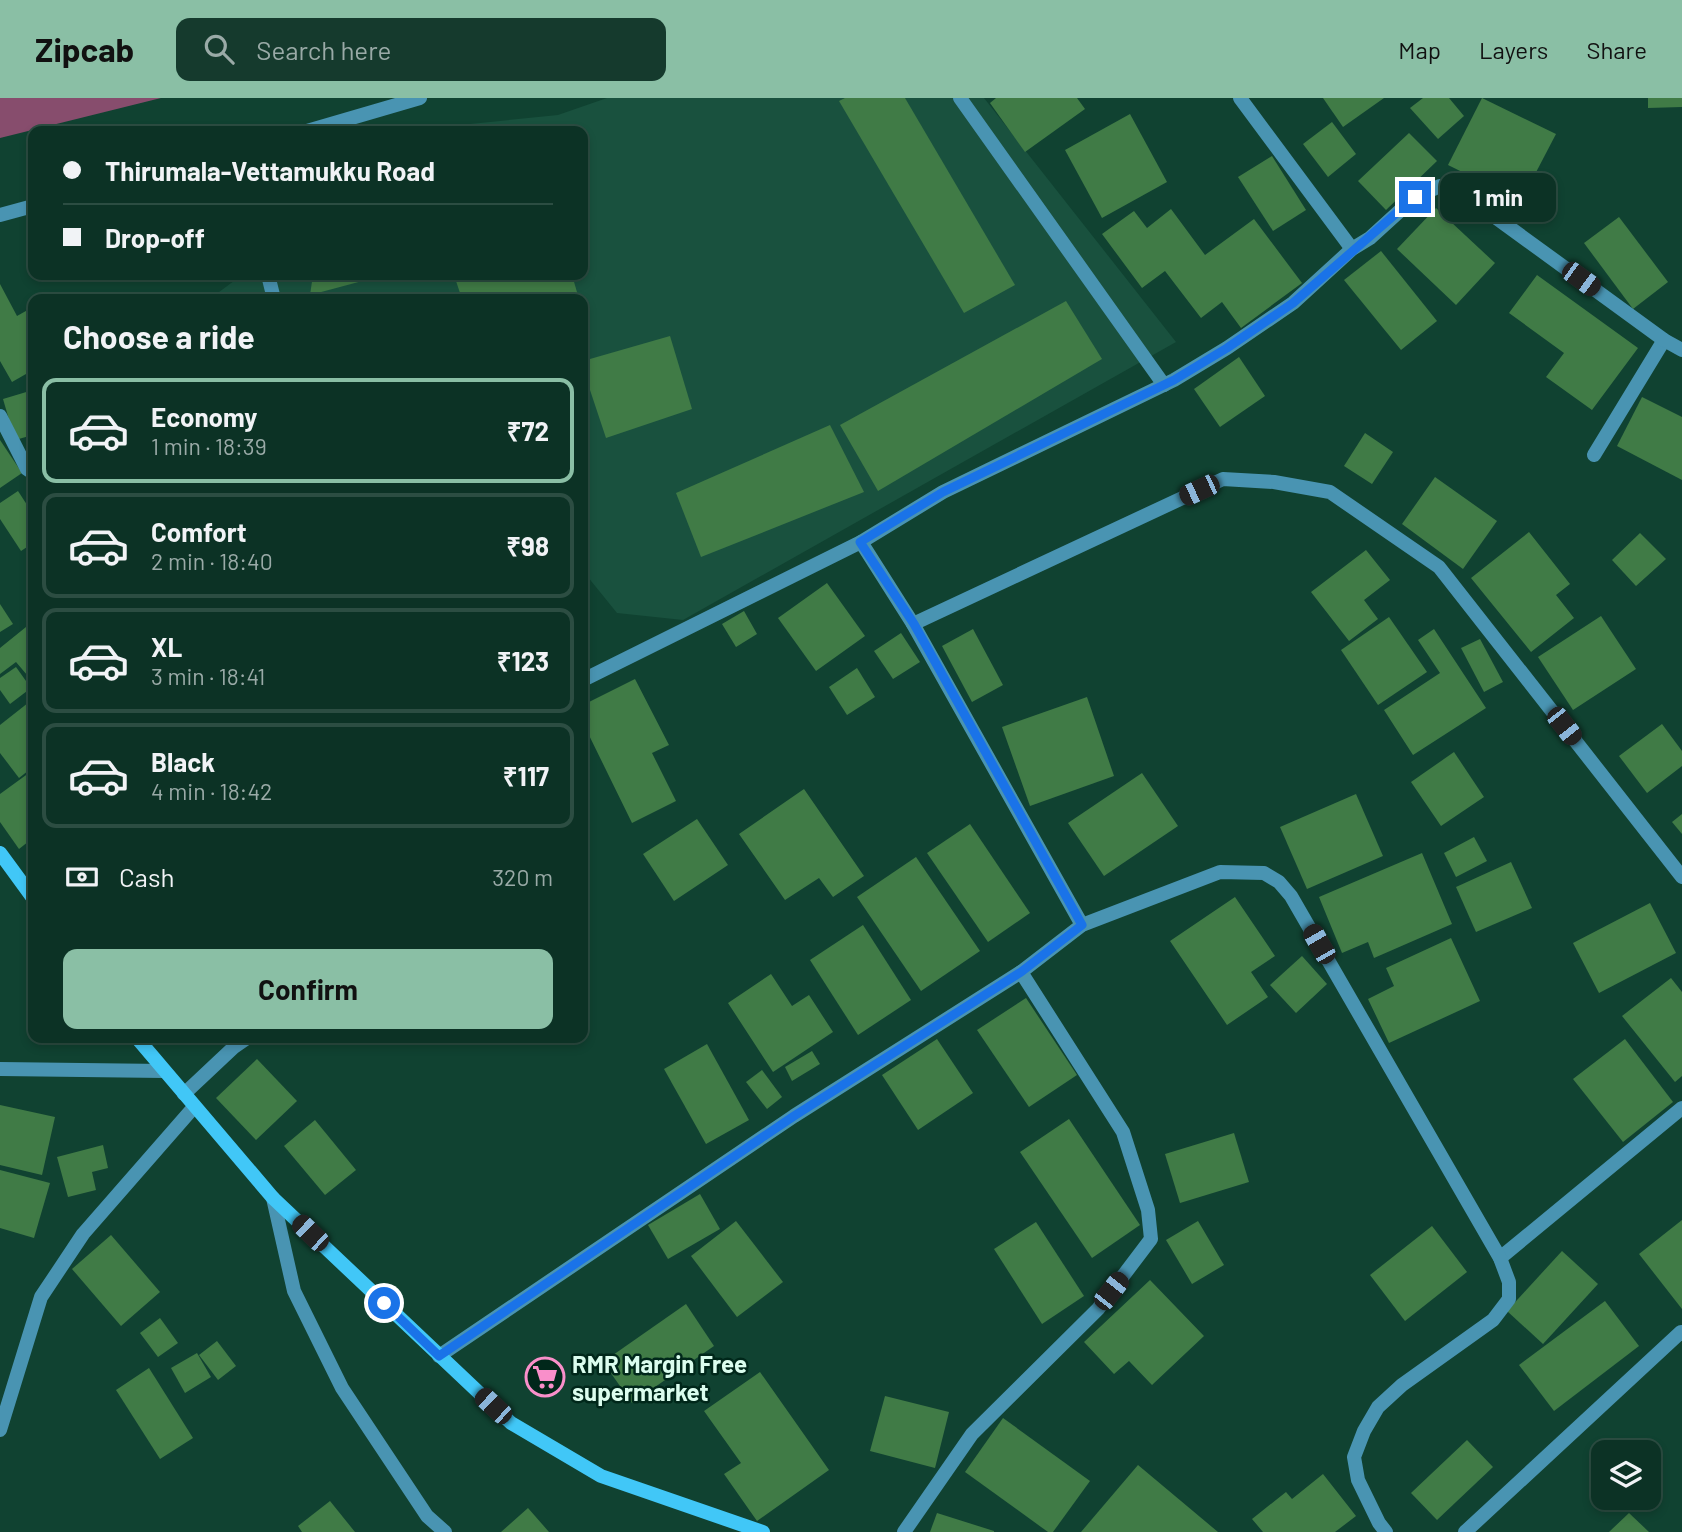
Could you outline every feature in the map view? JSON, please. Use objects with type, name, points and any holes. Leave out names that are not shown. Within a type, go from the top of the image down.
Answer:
[{"type":"main road","points":[[0,853],[28,887]]},
{"type":"main road","points":[[141,1043],[274,1198],[511,1423],[601,1476],[763,1532]]},
{"type":"street","points":[[324,126],[420,98]]},
{"type":"street","points":[[960,98],[1164,385]]},
{"type":"street","points":[[1240,98],[1352,250]]},
{"type":"street","points":[[588,678],[860,542],[943,492],[1164,385],[1227,348],[1293,303],[1415,197],[1440,186],[1480,206],[1682,351]]},
{"type":"street","points":[[0,215],[28,207]]},
{"type":"street","points":[[1594,455],[1664,340]]},
{"type":"street","points":[[0,416],[28,470]]},
{"type":"street","points":[[914,624],[1223,479],[1274,482],[1329,492],[1439,567],[1682,877]]},
{"type":"street","points":[[860,542],[914,624],[1082,925]]},
{"type":"street","points":[[439,1356],[794,1116],[1021,972],[1082,925],[1220,872],[1264,873],[1279,882],[1291,896],[1500,1258],[1509,1282],[1509,1299],[1493,1320],[1402,1385],[1378,1407],[1364,1431],[1354,1457],[1359,1480],[1386,1532]]},
{"type":"street","points":[[904,1532],[972,1434],[1098,1309],[1151,1240],[1148,1210],[1123,1132],[1021,972]]},
{"type":"street","points":[[184,1094],[239,1043]]},
{"type":"street","points":[[0,1069],[164,1071]]},
{"type":"street","points":[[0,1430],[41,1297],[83,1234],[194,1107]]},
{"type":"street","points":[[1500,1258],[1682,1108]]},
{"type":"street","points":[[274,1198],[294,1291],[342,1388],[427,1516],[445,1532]]},
{"type":"street","points":[[1465,1532],[1681,1332],[1682,1335]]},
{"type":"shaded area","points":[[0,98],[161,98],[48,126],[28,126],[28,131],[0,138]]},
{"type":"shaded area","points":[[607,98],[984,98],[1176,342],[683,620],[617,613],[588,577],[588,294],[216,294],[235,280],[588,280],[588,126],[466,126],[558,115]]},
{"type":"building","points":[[845,98],[905,98],[1015,285],[964,313],[839,101]]},
{"type":"building","points":[[996,98],[1077,98],[1085,109],[1025,152],[990,103]]},
{"type":"building","points":[[1323,98],[1384,98],[1343,127]]},
{"type":"building","points":[[1423,98],[1449,98],[1464,116],[1438,139],[1410,108]]},
{"type":"building","points":[[1482,98],[1556,134],[1521,201],[1448,165]]},
{"type":"building","points":[[1648,98],[1682,98],[1682,107],[1648,108]]},
{"type":"building","points":[[1130,114],[1167,182],[1102,218],[1065,150]]},
{"type":"building","points":[[1332,122],[1356,154],[1328,177],[1303,144]]},
{"type":"building","points":[[1409,133],[1437,161],[1386,210],[1358,181]]},
{"type":"building","points":[[1272,156],[1306,210],[1273,231],[1238,177]]},
{"type":"building","points":[[1436,208],[1495,263],[1456,305],[1397,249]]},
{"type":"building","points":[[1171,209],[1205,255],[1254,219],[1302,283],[1241,328],[1222,302],[1201,318],[1165,271],[1142,288],[1102,234],[1134,211],[1147,228]]},
{"type":"building","points":[[1619,217],[1668,282],[1633,309],[1584,243]]},
{"type":"building","points":[[1381,251],[1437,321],[1401,350],[1344,280]]},
{"type":"building","points":[[1537,275],[1638,348],[1592,410],[1546,377],[1564,353],[1509,313]]},
{"type":"building","points":[[312,280],[366,280],[314,294],[310,294]]},
{"type":"building","points":[[456,280],[573,280],[578,294],[460,294]]},
{"type":"building","points":[[0,284],[17,316],[28,310],[28,373],[12,382],[0,361]]},
{"type":"building","points":[[1066,301],[1102,359],[878,491],[840,425]]},
{"type":"building","points":[[670,336],[692,409],[606,438],[588,384],[588,360]]},
{"type":"building","points":[[1239,357],[1265,396],[1220,427],[1194,389]]},
{"type":"building","points":[[28,392],[28,436],[15,440],[3,399]]},
{"type":"building","points":[[1642,397],[1682,417],[1682,480],[1617,446]]},
{"type":"building","points":[[830,425],[864,492],[701,557],[676,493]]},
{"type":"building","points":[[1365,433],[1393,452],[1372,484],[1344,466]]},
{"type":"building","points":[[0,440],[22,473],[0,488]]},
{"type":"building","points":[[1435,477],[1497,521],[1463,569],[1402,524]]},
{"type":"building","points":[[18,491],[28,506],[28,546],[21,551],[0,519],[0,503]]},
{"type":"building","points":[[1529,532],[1570,584],[1556,595],[1574,618],[1531,652],[1471,578]]},
{"type":"building","points":[[1640,533],[1666,559],[1636,586],[1612,560]]},
{"type":"building","points":[[1366,550],[1390,580],[1364,600],[1378,619],[1349,641],[1311,592]]},
{"type":"building","points":[[827,583],[865,636],[816,671],[778,618]]},
{"type":"building","points":[[0,604],[13,624],[0,632]]},
{"type":"building","points":[[744,611],[757,634],[736,647],[722,624]]},
{"type":"building","points":[[1601,616],[1636,669],[1573,710],[1538,657]]},
{"type":"building","points":[[1389,617],[1427,672],[1378,705],[1341,650]]},
{"type":"building","points":[[26,627],[28,676],[16,662],[0,674],[0,648]]},
{"type":"building","points":[[973,629],[1003,685],[972,702],[942,646]]},
{"type":"building","points":[[1434,629],[1486,708],[1413,755],[1384,710],[1440,673],[1418,640]]},
{"type":"building","points":[[901,633],[920,662],[893,679],[874,651]]},
{"type":"building","points":[[1480,639],[1503,682],[1484,692],[1461,648]]},
{"type":"building","points":[[16,667],[28,684],[28,690],[10,704],[0,690],[0,678]]},
{"type":"building","points":[[857,668],[875,697],[847,715],[829,687]]},
{"type":"building","points":[[635,679],[669,745],[652,753],[676,801],[632,823],[588,733],[588,702]]},
{"type":"building","points":[[1087,697],[1114,776],[1030,806],[1002,727]]},
{"type":"building","points":[[28,703],[28,771],[19,778],[0,753],[0,725]]},
{"type":"building","points":[[1662,724],[1682,751],[1682,766],[1647,793],[1619,756]]},
{"type":"building","points":[[1454,752],[1484,797],[1441,826],[1411,782]]},
{"type":"building","points":[[1142,773],[1178,826],[1104,876],[1068,823]]},
{"type":"building","points":[[28,774],[28,842],[19,849],[0,822],[0,794]]},
{"type":"building","points":[[804,789],[864,876],[833,897],[819,878],[785,900],[739,834]]},
{"type":"building","points":[[1356,794],[1383,856],[1307,889],[1280,827]]},
{"type":"building","points":[[1682,814],[1682,834],[1672,822]]},
{"type":"building","points":[[697,819],[728,865],[674,901],[643,854]]},
{"type":"building","points":[[970,824],[1030,913],[988,942],[927,853]]},
{"type":"building","points":[[1474,837],[1487,861],[1456,877],[1444,853]]},
{"type":"building","points":[[1422,853],[1452,924],[1374,958],[1368,942],[1342,953],[1319,897]]},
{"type":"building","points":[[916,857],[980,951],[921,991],[857,897]]},
{"type":"building","points":[[1511,862],[1532,908],[1476,932],[1456,887]]},
{"type":"building","points":[[1235,897],[1275,956],[1251,972],[1268,997],[1227,1025],[1170,941]]},
{"type":"building","points":[[1650,903],[1676,953],[1599,993],[1573,943]]},
{"type":"building","points":[[863,925],[911,1000],[858,1035],[810,960]]},
{"type":"building","points":[[1451,938],[1480,1001],[1389,1043],[1368,999],[1394,986],[1386,968]]},
{"type":"building","points":[[1302,956],[1327,984],[1296,1013],[1270,985]]},
{"type":"building","points":[[771,974],[792,1006],[809,995],[833,1032],[773,1072],[728,1003]]},
{"type":"building","points":[[1671,978],[1682,992],[1682,1076],[1675,1082],[1622,1016]]},
{"type":"building","points":[[1026,998],[1077,1075],[1029,1107],[977,1030]]},
{"type":"building","points":[[937,1039],[973,1093],[918,1130],[882,1075]]},
{"type":"building","points":[[1625,1039],[1673,1102],[1623,1142],[1573,1079]]},
{"type":"building","points":[[707,1044],[749,1120],[706,1144],[664,1069]]},
{"type":"building","points":[[812,1051],[820,1064],[792,1081],[785,1067]]},
{"type":"building","points":[[257,1059],[297,1101],[256,1140],[216,1098]]},
{"type":"building","points":[[762,1070],[782,1097],[767,1109],[746,1082]]},
{"type":"building","points":[[0,1105],[55,1117],[42,1175],[0,1165]]},
{"type":"building","points":[[1069,1119],[1140,1225],[1092,1258],[1020,1152]]},
{"type":"building","points":[[315,1120],[356,1170],[325,1195],[284,1146]]},
{"type":"building","points":[[1234,1133],[1249,1182],[1180,1203],[1165,1154]]},
{"type":"building","points":[[103,1145],[108,1168],[92,1172],[96,1190],[68,1197],[57,1157]]},
{"type":"building","points":[[0,1170],[50,1183],[34,1238],[0,1228]]},
{"type":"building","points":[[700,1194],[720,1229],[668,1259],[648,1225]]},
{"type":"building","points":[[1682,1220],[1682,1309],[1639,1254]]},
{"type":"building","points":[[736,1221],[783,1282],[737,1317],[691,1256]]},
{"type":"building","points":[[1198,1221],[1224,1265],[1192,1284],[1166,1240]]},
{"type":"building","points":[[1036,1222],[1084,1296],[1042,1324],[994,1249]]},
{"type":"building","points":[[1432,1226],[1467,1272],[1405,1321],[1370,1275]]},
{"type":"building","points":[[111,1235],[160,1292],[121,1326],[72,1269]]},
{"type":"building","points":[[1562,1251],[1598,1284],[1543,1344],[1507,1311]]},
{"type":"building","points":[[1150,1280],[1204,1336],[1152,1385],[1129,1361],[1114,1374],[1084,1342]]},
{"type":"building","points":[[1605,1301],[1639,1346],[1554,1411],[1519,1365]]},
{"type":"building","points":[[686,1304],[714,1346],[632,1403],[603,1362]]},
{"type":"building","points":[[160,1318],[178,1343],[158,1357],[140,1333]]},
{"type":"building","points":[[217,1341],[236,1366],[218,1380],[199,1355]]},
{"type":"building","points":[[197,1353],[211,1377],[185,1393],[171,1368]]},
{"type":"building","points":[[149,1368],[193,1438],[160,1459],[116,1390]]},
{"type":"building","points":[[760,1372],[829,1470],[757,1521],[724,1474],[741,1463],[704,1411]]},
{"type":"building","points":[[885,1396],[949,1412],[935,1468],[870,1451]]},
{"type":"building","points":[[1003,1418],[1090,1481],[1053,1532],[1048,1532],[965,1472]]},
{"type":"building","points":[[1467,1440],[1493,1467],[1437,1520],[1411,1493]]},
{"type":"building","points":[[1138,1465],[1218,1532],[1081,1532]]},
{"type":"building","points":[[1323,1474],[1356,1516],[1335,1532],[1263,1532],[1252,1519],[1286,1492],[1292,1499]]},
{"type":"building","points":[[330,1501],[355,1532],[302,1532],[298,1526]]},
{"type":"building","points":[[528,1508],[549,1532],[501,1532]]},
{"type":"building","points":[[937,1513],[994,1531],[994,1532],[930,1532]]},
{"type":"building","points":[[1629,1513],[1649,1532],[1609,1532]]},
{"type":"place","name":"RMR Margin Free supermarket","points":[[545,1377]]},
{"type":"route","points":[[384,1303],[439,1356],[794,1116],[1021,972],[1082,925],[914,624],[860,542],[943,492],[1174,380],[1227,348],[1293,303],[1415,197]]}]
